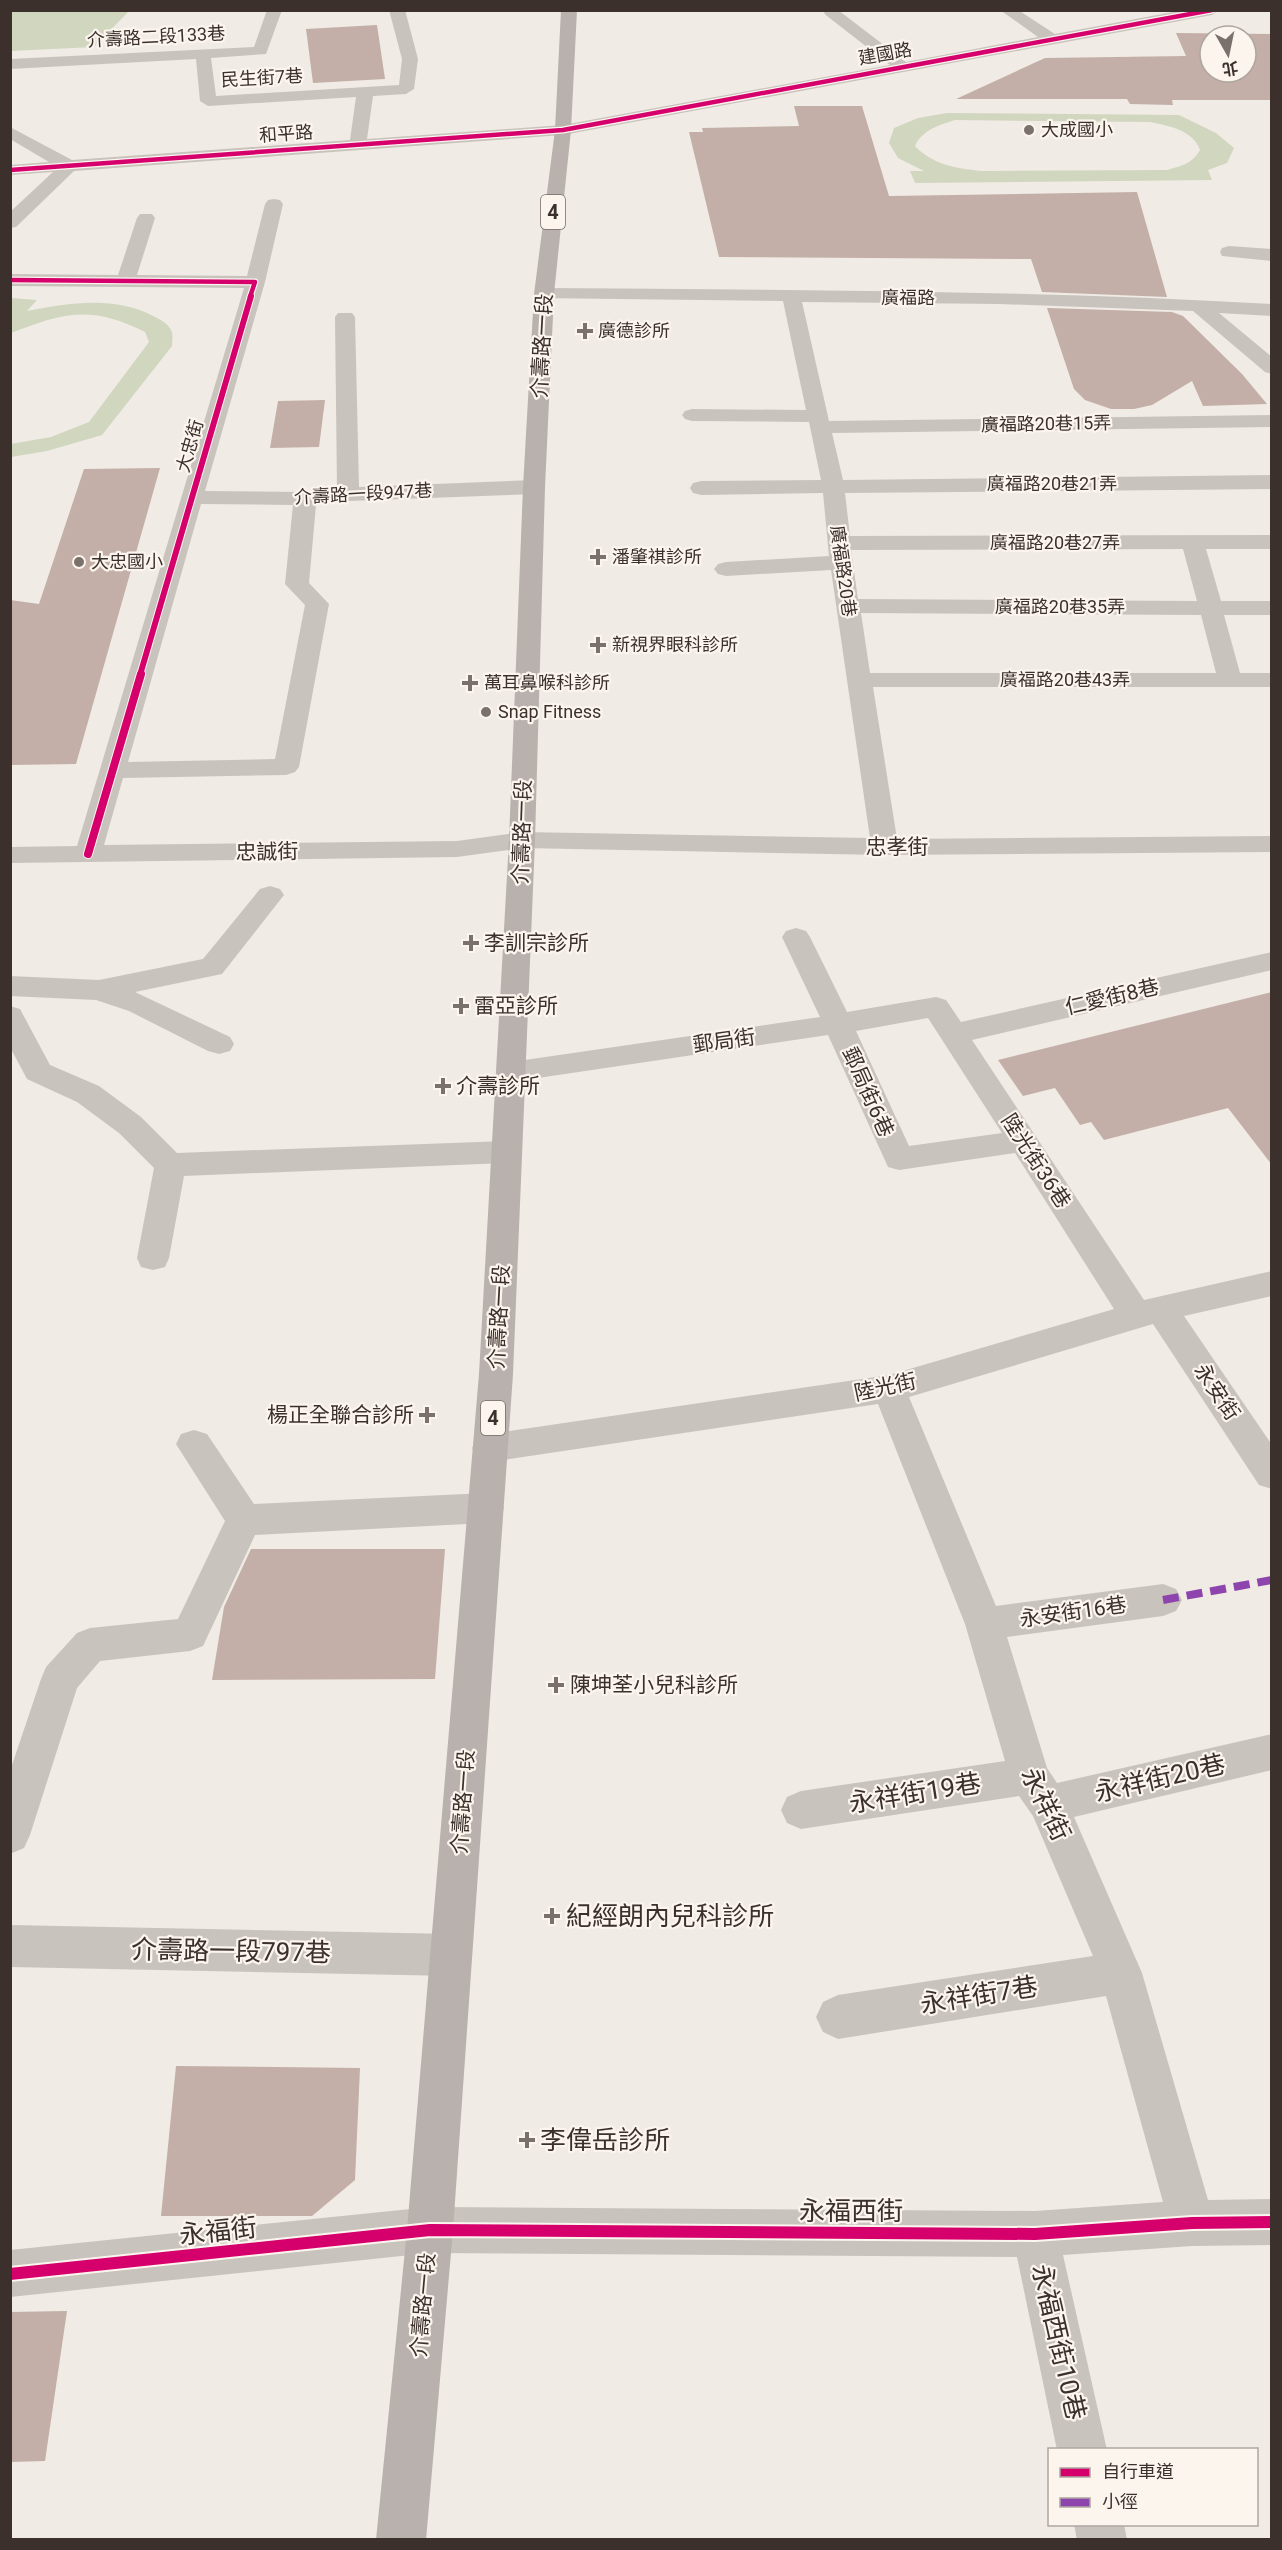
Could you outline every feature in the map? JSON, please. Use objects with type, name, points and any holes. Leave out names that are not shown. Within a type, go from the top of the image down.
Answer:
[{"type":"main road","name":"4","points":[[563,130],[569,10]]},
{"type":"main road","name":"介壽路一段","points":[[401,2540],[430,2230],[496,1374],[522,840],[534,487],[544,294],[563,130]]},
{"type":"street","name":"介壽路二段133巷","points":[[10,64],[260,51],[275,10]]},
{"type":"street","points":[[358,145],[365,92],[406,89],[410,79],[410,52],[397,10]]},
{"type":"street","points":[[1007,10],[1051,39]]},
{"type":"street","name":"建國路","points":[[563,130],[1212,10]]},
{"type":"street","points":[[832,12],[903,67]]},
{"type":"street","name":"民生街7巷","points":[[203,54],[208,100],[365,92]]},
{"type":"street","name":"和平路","points":[[10,170],[563,130]]},
{"type":"street","points":[[10,132],[69,166],[10,223]]},
{"type":"street","name":"大忠街","points":[[88,854],[255,282],[274,204]]},
{"type":"street","points":[[126,281],[146,218]]},
{"type":"street","points":[[1229,252],[1272,255]]},
{"type":"street","points":[[10,280],[255,282]]},
{"type":"street","name":"廣福路","points":[[544,294],[792,298],[1017,298],[1198,304],[1272,310]]},
{"type":"street","name":"廣福路20巷","points":[[792,298],[833,485],[840,553],[885,847]]},
{"type":"street","points":[[1198,304],[1272,368]]},
{"type":"street","points":[[345,317],[348,494]]},
{"type":"street","name":"廣福路20巷15弄","points":[[692,415],[820,422],[1272,421]]},
{"type":"street","name":"廣福路20巷21弄","points":[[701,488],[1272,482]]},
{"type":"street","name":"介壽路一段947巷","points":[[192,497],[307,499],[348,494],[534,487]]},
{"type":"street","points":[[112,770],[286,767],[317,604],[297,584],[304,507],[307,499]]},
{"type":"street","name":"廣福路20巷27弄","points":[[726,569],[840,553],[1272,542]]},
{"type":"street","points":[[1193,543],[1213,608],[1230,680]]},
{"type":"street","name":"廣福路20巷35弄","points":[[848,606],[1272,608]]},
{"type":"street","name":"廣福路20巷43弄","points":[[859,680],[1272,680]]},
{"type":"street","name":"忠孝街","points":[[522,840],[885,847],[1272,844]]},
{"type":"street","name":"忠誠街","points":[[10,855],[457,849],[522,840]]},
{"type":"street","points":[[13,994],[99,990],[212,967],[270,895]]},
{"type":"street","name":"郵局街6巷","points":[[796,937],[838,1024],[898,1159],[1023,1141]]},
{"type":"street","name":"仁愛街8巷","points":[[953,1034],[1272,961]]},
{"type":"street","points":[[99,990],[138,1004],[219,1044]]},
{"type":"street","name":"郵局街","points":[[511,1072],[838,1024],[936,1007]]},
{"type":"street","name":"陸光街36巷","points":[[936,1007],[1023,1141],[1149,1313]]},
{"type":"street","points":[[10,1016],[38,1072],[88,1094],[130,1125],[170,1165],[507,1152]]},
{"type":"street","points":[[153,1258],[170,1165]]},
{"type":"street","name":"陸光街","points":[[490,1448],[889,1389],[1149,1313],[1272,1284]]},
{"type":"street","name":"永安街","points":[[1149,1313],[1272,1474]]},
{"type":"street","name":"永祥街","points":[[889,1389],[984,1624],[1039,1790],[1121,1973],[1192,2223]]},
{"type":"street","points":[[194,1444],[244,1520]]},
{"type":"street","points":[[244,1520],[486,1508]]},
{"type":"street","points":[[10,1836],[60,1679],[90,1645],[189,1634],[244,1520]]},
{"type":"street","name":"永安街16巷","points":[[984,1624],[1163,1600]]},
{"type":"street","name":"永祥街20巷","points":[[1039,1790],[1272,1752]]},
{"type":"street","name":"永祥街19巷","points":[[801,1810],[1039,1790]]},
{"type":"street","name":"介壽路一段797巷","points":[[10,1946],[451,1955]]},
{"type":"street","name":"永祥街7巷","points":[[837,2017],[1121,1973]]},
{"type":"street","name":"永福西街","points":[[430,2230],[1035,2234],[1192,2223],[1272,2222]]},
{"type":"street","name":"永福街","points":[[10,2274],[430,2230]]},
{"type":"street","name":"永福西街10巷","points":[[1035,2234],[1083,2448]]},
{"type":"green space","points":[[10,11],[129,11],[94,47],[11,51]]},
{"type":"green space","points":[[947,113],[1179,115],[1216,133],[1234,148],[1227,163],[1208,170],[1212,180],[915,183],[910,171],[924,171],[898,158],[889,143],[894,128],[918,118]],"holes":[[[955,120],[1150,122],[1186,133],[1197,143],[1200,150],[1197,155],[1181,166],[1167,170],[981,171],[953,167],[929,158],[915,146],[927,132]]]},
{"type":"green space","points":[[11,298],[37,300],[27,311],[59,305],[92,303],[108,303],[140,310],[160,319],[171,329],[172,346],[102,435],[47,451],[11,457],[11,444],[51,437],[89,422],[149,342],[145,332],[126,323],[78,314],[47,320],[11,333]]},
{"type":"building","points":[[377,25],[385,79],[313,83],[306,29]]},
{"type":"building","points":[[1176,33],[1198,33],[1198,84],[1258,84],[1258,34],[1272,34],[1272,100],[1172,100],[1173,105],[1130,104],[1127,99],[956,99],[1045,58],[1186,56]]},
{"type":"building","points":[[794,106],[862,106],[889,196],[1137,192],[1167,297],[1042,292],[1031,259],[719,257],[689,132],[703,132],[702,128],[799,126]]},
{"type":"building","points":[[1047,308],[1172,312],[1183,316],[1242,374],[1267,404],[1203,406],[1192,381],[1152,405],[1134,409],[1111,409],[1085,400],[1074,389]]},
{"type":"building","points":[[325,400],[319,447],[270,448],[278,401]]},
{"type":"building","points":[[160,468],[76,764],[10,765],[10,600],[39,604],[84,469]]},
{"type":"building","points":[[1272,992],[1272,1165],[1228,1108],[1104,1140],[1091,1122],[1080,1125],[1055,1088],[1023,1096],[998,1060]]},
{"type":"building","points":[[251,1549],[445,1549],[435,1679],[212,1680],[224,1607]]},
{"type":"building","points":[[176,2066],[360,2068],[355,2180],[312,2216],[161,2216]]},
{"type":"building","points":[[67,2311],[45,2461],[10,2462],[10,2312]]},
{"type":"marked path","points":[[1163,1600],[1272,1580]]},
{"type":"cycle path","points":[[10,170],[563,130],[1212,10]]},
{"type":"cycle path","points":[[10,280],[255,282],[88,854]]},
{"type":"cycle path","points":[[10,2274],[430,2230],[1035,2234],[1192,2223],[1272,2222]]},
{"type":"place","name":"大成國小","points":[[1029,130]]},
{"type":"place","name":"廣德診所","points":[[585,331]]},
{"type":"place","name":"潘肇祺診所","points":[[598,557]]},
{"type":"place","name":"大忠國小","points":[[79,562]]},
{"type":"place","name":"新視界眼科診所","points":[[598,645]]},
{"type":"place","name":"萬耳鼻喉科診所","points":[[470,683]]},
{"type":"place","name":"Snap Fitness","points":[[486,712]]},
{"type":"place","name":"李訓宗診所","points":[[471,943]]},
{"type":"place","name":"雷亞診所","points":[[461,1006]]},
{"type":"place","name":"介壽診所","points":[[443,1086]]},
{"type":"place","name":"楊正全聯合診所","points":[[427,1415]]},
{"type":"place","name":"陳坤荃小兒科診所","points":[[556,1685]]},
{"type":"place","name":"紀經朗內兒科診所","points":[[552,1916]]},
{"type":"place","name":"李偉岳診所","points":[[527,2140]]}]
